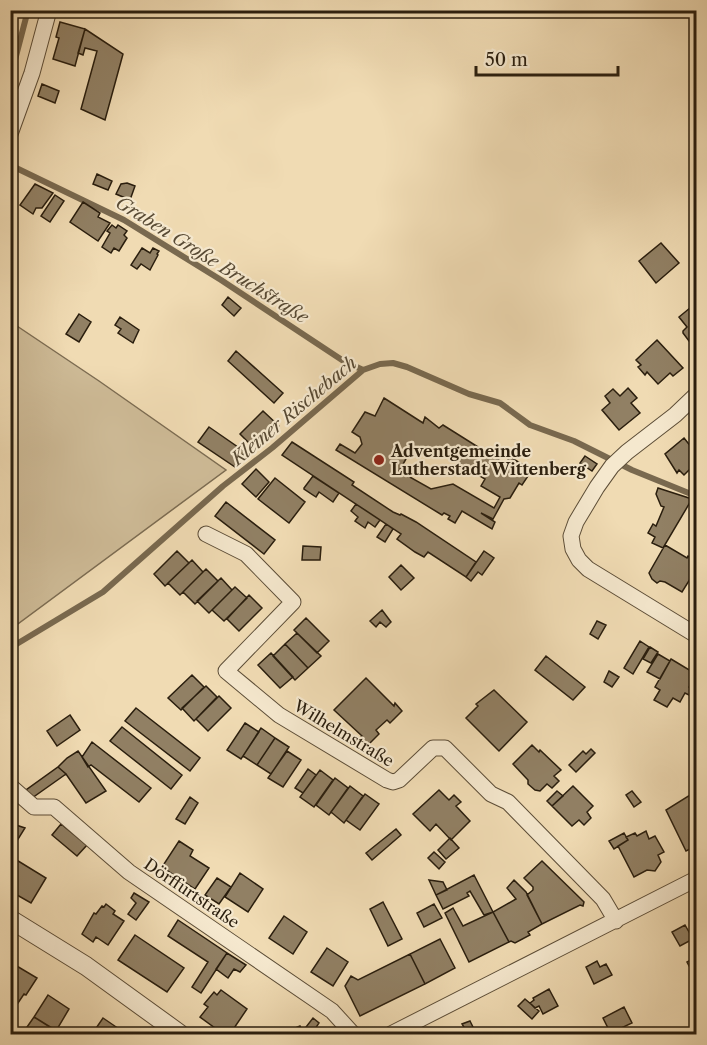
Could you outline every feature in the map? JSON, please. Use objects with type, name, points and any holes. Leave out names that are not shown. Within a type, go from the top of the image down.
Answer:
[{"type":"street","points":[[10,134],[32,73],[49,10]]},
{"type":"street","points":[[696,395],[612,466],[576,522],[571,536],[573,549],[588,569],[696,635]]},
{"type":"street","name":"Wilhelmstraße","points":[[206,534],[246,554],[293,602],[226,671],[279,716],[387,780],[399,780],[433,748],[445,748],[491,794],[508,802],[603,899],[616,921]]},
{"type":"street","name":"Dörffurtstraße","points":[[10,786],[34,807],[54,807],[129,872],[332,1011],[353,1035]]},
{"type":"street","points":[[392,1035],[696,879]]},
{"type":"street","points":[[10,919],[86,966],[180,1035]]},
{"type":"shaded area","points":[[11,322],[226,470],[11,629]]},
{"type":"building","points":[[60,22],[85,29],[75,66],[53,59],[59,38],[56,37]]},
{"type":"building","points":[[85,29],[123,54],[105,120],[81,109],[97,51],[85,48],[83,55],[78,53]]},
{"type":"building","points":[[42,84],[59,91],[55,103],[38,96]]},
{"type":"building","points":[[97,174],[112,181],[108,190],[93,184]]},
{"type":"building","points":[[127,183],[135,186],[130,200],[116,194],[121,184]]},
{"type":"building","points":[[35,184],[53,193],[42,208],[36,208],[33,214],[20,205]]},
{"type":"building","points":[[55,195],[64,201],[50,222],[41,216]]},
{"type":"building","points":[[83,202],[100,213],[98,217],[110,223],[98,241],[70,222]]},
{"type":"building","points":[[112,225],[116,228],[118,225],[127,231],[124,235],[127,238],[119,251],[114,248],[111,253],[102,247],[110,233],[107,231]]},
{"type":"building","points":[[661,243],[679,263],[656,283],[639,261]]},
{"type":"building","points":[[142,248],[150,253],[153,248],[159,251],[150,270],[141,264],[137,269],[131,265]]},
{"type":"building","points":[[228,297],[241,308],[234,316],[222,305]]},
{"type":"building","points":[[696,303],[696,342],[692,345],[683,333],[687,327],[679,317]]},
{"type":"building","points":[[79,314],[91,322],[79,342],[66,334]]},
{"type":"building","points":[[120,317],[139,330],[133,343],[118,333],[121,329],[115,325]]},
{"type":"building","points":[[657,340],[683,368],[673,376],[670,373],[658,384],[647,372],[645,375],[638,367],[641,365],[636,360]]},
{"type":"building","points":[[236,351],[283,393],[274,403],[228,361]]},
{"type":"building","points":[[628,388],[637,398],[631,403],[640,413],[619,430],[602,410],[610,403],[605,396],[613,389],[620,396]]},
{"type":"building","name":"Adventgemeinde Lutherstadt Wittenberg","points":[[384,398],[423,423],[425,417],[439,428],[443,425],[505,464],[510,457],[532,470],[522,485],[519,483],[510,498],[504,499],[493,519],[481,513],[495,522],[492,529],[462,511],[455,523],[448,519],[450,516],[444,513],[442,515],[336,450],[340,444],[355,453],[362,444],[360,437],[352,432],[365,412],[375,416]],"holes":[[[434,448],[485,479],[481,486],[500,497],[494,508],[453,484],[431,489],[399,471],[410,452]]]},
{"type":"building","points":[[263,411],[279,426],[256,450],[240,434]]},
{"type":"building","points":[[209,427],[245,452],[235,467],[198,442]]},
{"type":"building","points":[[684,438],[696,453],[696,475],[690,469],[684,475],[679,470],[677,473],[665,454]]},
{"type":"building","points":[[292,442],[354,482],[352,485],[393,512],[416,522],[476,562],[466,577],[428,552],[424,557],[415,552],[397,539],[401,534],[282,455]]},
{"type":"building","points":[[585,456],[597,464],[592,471],[580,463]]},
{"type":"building","points":[[256,469],[269,482],[256,497],[242,484]]},
{"type":"building","points":[[313,476],[339,493],[333,502],[319,492],[316,497],[304,489]]},
{"type":"building","points":[[275,478],[305,502],[289,523],[258,499]]},
{"type":"building","points":[[658,488],[692,499],[663,548],[652,543],[655,537],[648,533],[653,524],[656,526],[664,507],[661,506],[656,494]]},
{"type":"building","points":[[226,502],[275,540],[264,554],[215,516]]},
{"type":"building","points":[[356,504],[380,520],[375,527],[368,522],[365,528],[355,521],[358,517],[351,511]]},
{"type":"building","points":[[386,524],[393,529],[385,542],[377,537]]},
{"type":"building","points":[[665,545],[696,561],[694,582],[690,579],[682,592],[665,582],[657,583],[649,573]]},
{"type":"building","points":[[303,546],[321,547],[320,560],[302,560]]},
{"type":"building","points":[[177,551],[189,563],[165,586],[154,574]]},
{"type":"building","points":[[484,551],[494,558],[482,575],[478,572],[471,581],[466,577]]},
{"type":"building","points":[[192,560],[203,572],[180,595],[168,583]]},
{"type":"building","points":[[401,565],[414,578],[401,590],[389,577]]},
{"type":"building","points":[[206,569],[218,581],[195,604],[183,592]]},
{"type":"building","points":[[221,578],[232,590],[209,613],[197,601]]},
{"type":"building","points":[[235,587],[247,598],[224,621],[212,610]]},
{"type":"building","points":[[249,595],[262,608],[239,631],[227,619]]},
{"type":"building","points":[[382,610],[391,622],[386,627],[380,622],[376,627],[370,621]]},
{"type":"building","points":[[306,618],[329,641],[317,653],[294,630]]},
{"type":"building","points":[[597,621],[606,625],[598,639],[590,634]]},
{"type":"building","points":[[297,633],[321,656],[308,668],[285,644]]},
{"type":"building","points":[[640,641],[649,647],[633,674],[624,668]]},
{"type":"building","points":[[285,644],[308,668],[295,680],[273,656]]},
{"type":"building","points":[[650,647],[658,652],[651,663],[643,659]]},
{"type":"building","points":[[271,653],[293,677],[280,688],[258,665]]},
{"type":"building","points":[[658,654],[670,661],[660,679],[647,672]]},
{"type":"building","points":[[546,656],[585,687],[573,700],[535,670]]},
{"type":"building","points":[[671,659],[696,674],[689,687],[692,690],[689,695],[685,693],[680,702],[673,698],[667,707],[654,700],[660,690],[655,687]]},
{"type":"building","points":[[609,671],[619,677],[612,687],[604,682]]},
{"type":"building","points":[[192,675],[204,687],[181,710],[168,698]]},
{"type":"building","points":[[366,678],[402,711],[390,723],[387,720],[376,730],[379,734],[367,746],[359,739],[362,736],[334,710]]},
{"type":"building","points":[[206,686],[217,697],[194,721],[182,708]]},
{"type":"building","points":[[494,690],[527,722],[499,751],[466,718],[478,706],[476,704]]},
{"type":"building","points":[[219,696],[231,708],[208,731],[196,719]]},
{"type":"building","points":[[136,708],[200,758],[190,771],[125,721]]},
{"type":"building","points":[[70,715],[80,730],[57,746],[47,731]]},
{"type":"building","points":[[245,723],[259,732],[241,759],[227,750]]},
{"type":"building","points":[[122,727],[182,775],[171,789],[110,741]]},
{"type":"building","points":[[261,728],[275,738],[257,765],[243,756]]},
{"type":"building","points":[[275,738],[289,747],[271,774],[257,765]]},
{"type":"building","points":[[92,742],[151,788],[139,802],[91,765],[88,767],[82,757]]},
{"type":"building","points":[[532,745],[561,770],[554,776],[559,781],[552,788],[547,784],[540,791],[535,790],[513,764]]},
{"type":"building","points":[[591,749],[595,753],[576,772],[569,765],[583,751],[586,754]]},
{"type":"building","points":[[78,751],[106,791],[86,803],[66,774],[58,767]]},
{"type":"building","points":[[287,751],[301,760],[283,787],[268,778]]},
{"type":"building","points":[[58,767],[66,774],[32,798],[26,790]]},
{"type":"building","points":[[308,769],[316,775],[303,793],[295,788]]},
{"type":"building","points":[[320,770],[333,780],[314,807],[300,797]]},
{"type":"building","points":[[335,778],[348,788],[329,815],[316,805]]},
{"type":"building","points":[[350,786],[363,796],[344,823],[331,812]]},
{"type":"building","points":[[573,786],[593,806],[587,812],[591,818],[584,825],[579,820],[572,826],[552,806]]},
{"type":"building","points":[[439,790],[449,800],[454,795],[461,802],[456,806],[470,821],[451,840],[436,824],[430,831],[413,814]]},
{"type":"building","points":[[557,791],[563,796],[552,806],[547,801]]},
{"type":"building","points":[[632,791],[641,802],[634,807],[626,795]]},
{"type":"building","points":[[365,794],[379,804],[360,830],[346,820]]},
{"type":"building","points":[[690,795],[691,797],[696,795],[696,846],[686,851],[666,810]]},
{"type":"building","points":[[190,797],[198,803],[185,824],[176,819]]},
{"type":"building","points":[[10,823],[25,828],[15,844],[10,841]]},
{"type":"building","points":[[61,824],[87,845],[77,856],[52,835]]},
{"type":"building","points":[[396,829],[401,835],[372,860],[366,853]]},
{"type":"building","points":[[646,831],[649,839],[655,836],[664,852],[658,855],[661,862],[655,871],[647,870],[634,877],[618,846],[628,840],[626,837],[635,833],[637,836]]},
{"type":"building","points":[[624,833],[628,840],[614,849],[609,841]]},
{"type":"building","points":[[450,838],[459,848],[446,859],[438,850]]},
{"type":"building","points":[[179,841],[193,850],[190,856],[209,868],[195,889],[162,867]]},
{"type":"building","points":[[434,852],[445,862],[439,869],[428,858]]},
{"type":"building","points":[[10,856],[46,878],[31,903],[10,891]]},
{"type":"building","points":[[542,861],[584,902],[583,906],[580,905],[542,924],[527,895],[533,887],[524,878]]},
{"type":"building","points":[[240,873],[263,889],[248,912],[225,897]]},
{"type":"building","points":[[474,875],[493,912],[484,915],[470,891],[467,893],[469,896],[443,909],[436,895]]},
{"type":"building","points":[[217,878],[231,887],[219,904],[205,895]]},
{"type":"building","points":[[429,880],[443,882],[447,890],[436,895]]},
{"type":"building","points":[[514,880],[526,892],[542,924],[528,932],[530,935],[515,943],[509,942],[493,912],[516,899],[507,888]]},
{"type":"building","points":[[134,893],[149,902],[136,920],[128,914],[136,903],[131,898]]},
{"type":"building","points":[[383,902],[402,939],[388,946],[370,909]]},
{"type":"building","points":[[106,904],[115,911],[113,914],[124,921],[108,945],[96,937],[93,942],[82,934],[94,913],[96,914]]},
{"type":"building","points":[[434,904],[442,918],[424,927],[417,913]]},
{"type":"building","points":[[453,908],[463,926],[493,912],[509,942],[469,962],[445,913]]},
{"type":"building","points":[[284,916],[307,932],[293,954],[269,938]]},
{"type":"building","points":[[178,920],[227,953],[201,993],[192,987],[208,962],[168,936]]},
{"type":"building","points":[[685,925],[693,939],[680,946],[672,932]]},
{"type":"building","points":[[135,935],[184,968],[167,992],[118,960]]},
{"type":"building","points":[[440,939],[455,968],[425,984],[410,954]]},
{"type":"building","points":[[327,948],[348,962],[333,986],[311,972]]},
{"type":"building","points":[[227,953],[246,965],[240,972],[234,969],[228,978],[216,969]]},
{"type":"building","points":[[410,954],[425,984],[360,1016],[345,986],[351,976],[358,980]]},
{"type":"building","points":[[696,957],[696,974],[694,975],[687,962]]},
{"type":"building","points":[[597,961],[600,967],[606,964],[612,975],[594,984],[586,967]]},
{"type":"building","points":[[10,962],[37,978],[18,1003],[10,999]]},
{"type":"building","points":[[549,989],[558,1006],[543,1014],[539,1006],[535,1008],[530,1003],[534,1000],[533,998]]},
{"type":"building","points":[[221,990],[247,1009],[230,1034],[221,1034],[200,1017],[208,1007],[204,1004],[214,992],[217,995]]},
{"type":"building","points":[[48,995],[69,1009],[56,1031],[34,1017]]},
{"type":"building","points":[[525,999],[539,1011],[532,1019],[518,1006]]},
{"type":"building","points":[[624,1007],[632,1023],[615,1031],[614,1028],[609,1030],[603,1018]]},
{"type":"building","points":[[34,1017],[52,1028],[48,1034],[39,1034],[27,1027]]},
{"type":"building","points":[[103,1018],[125,1033],[92,1034]]},
{"type":"building","points":[[313,1018],[319,1023],[313,1032],[306,1027]]},
{"type":"building","points":[[470,1021],[475,1031],[468,1034],[462,1024]]},
{"type":"building","points":[[300,1026],[304,1034],[281,1034]]},
{"type":"waterway","name":"Graben Große Bruchstraße","points":[[10,79],[28,10]]},
{"type":"waterway","name":"Graben Große Bruchstraße","points":[[10,165],[124,220],[221,280],[342,360],[363,370]]},
{"type":"waterway","name":"Kleiner Rischebach","points":[[10,648],[103,592],[223,486],[272,448],[363,370],[380,364],[393,363],[407,367],[469,394],[500,403],[530,425],[574,441],[632,470],[696,496]]},
{"type":"place","name":"Adventgemeinde Lutherstadt Wittenberg","points":[[379,460]]}]
